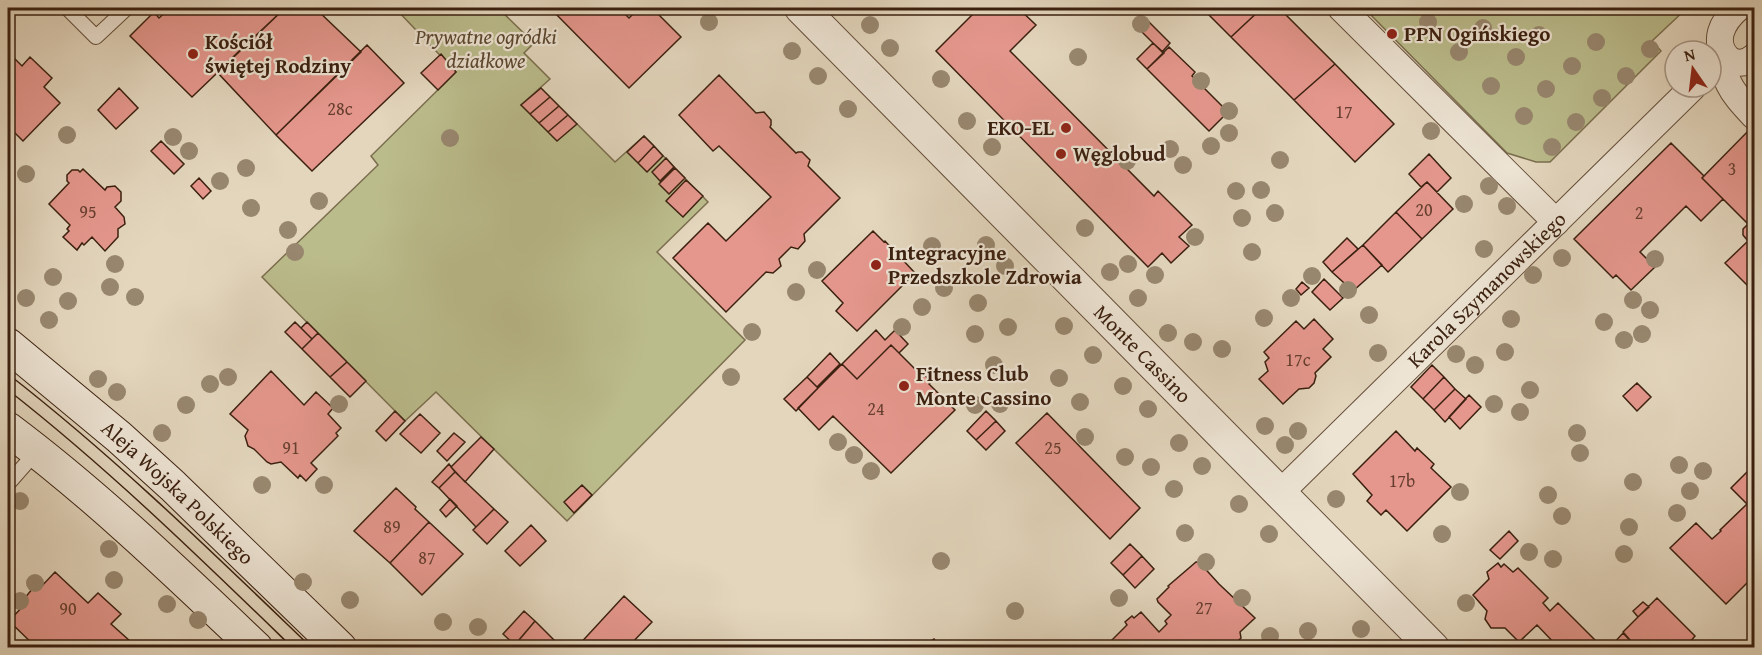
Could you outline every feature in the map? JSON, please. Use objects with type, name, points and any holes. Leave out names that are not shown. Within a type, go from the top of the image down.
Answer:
[{"type":"main road","name":"Aleja Wojska Polskiego","points":[[15,355],[119,437],[173,486],[340,648]]},
{"type":"main road","points":[[8,429],[122,522],[256,648]]},
{"type":"street","name":"Monte Cassino","points":[[801,8],[1433,648]]},
{"type":"street","points":[[1341,8],[1556,222]]},
{"type":"street","points":[[1738,8],[1723,28],[1720,44],[1734,67],[1728,85],[1755,116]]},
{"type":"street","name":"Karola Szymanowskiego","points":[[1280,493],[1681,99]]},
{"type":"lane","points":[[67,8],[96,37],[127,8]]},
{"type":"lane","points":[[8,484],[37,451]]},
{"type":"green space","name":"Prywatne ogródki działkowe","points":[[395,8],[498,8],[534,43],[524,53],[550,79],[521,105],[577,124],[615,162],[644,136],[708,202],[657,252],[745,340],[567,521],[436,392],[405,421],[262,277],[378,165],[371,156],[456,72]]},
{"type":"green space","points":[[1364,8],[1687,8],[1652,41],[1661,51],[1550,162],[1536,162],[1507,153]]},
{"type":"building","name":"Kościół świętej Rodziny","points":[[170,8],[285,8],[192,97],[130,36],[154,12],[159,18]]},
{"type":"building","points":[[285,8],[315,8],[361,52],[276,135],[217,72]]},
{"type":"building","points":[[550,8],[619,8],[629,18],[639,8],[652,8],[681,37],[629,88]]},
{"type":"building","points":[[979,8],[1018,8],[1036,25],[1010,51],[1154,196],[1158,191],[1192,225],[1179,237],[1189,246],[1171,263],[1162,253],[1148,267],[936,51]]},
{"type":"building","points":[[1202,8],[1262,8],[1231,37]]},
{"type":"building","points":[[1262,8],[1279,8],[1335,64],[1294,100],[1231,37]]},
{"type":"building","points":[[1148,21],[1170,43],[1162,52],[1140,30]]},
{"type":"building","points":[[1153,43],[1164,53],[1147,69],[1137,59]]},
{"type":"building","points":[[367,45],[404,83],[312,171],[276,135]]},
{"type":"building","points":[[1169,47],[1195,72],[1192,76],[1228,112],[1209,131],[1147,69]]},
{"type":"building","points":[[8,52],[22,66],[30,57],[52,78],[44,87],[60,103],[23,141],[8,126]]},
{"type":"building","points":[[441,54],[456,72],[438,90],[421,73]]},
{"type":"building","points":[[1335,64],[1394,124],[1355,162],[1294,100]]},
{"type":"building","points":[[719,75],[756,113],[764,112],[771,120],[770,127],[796,153],[802,152],[810,160],[808,166],[840,198],[804,234],[805,241],[798,249],[791,247],[779,259],[781,266],[773,273],[766,272],[726,312],[673,258],[708,223],[726,241],[771,197],[719,146],[713,151],[679,115]]},
{"type":"building","points":[[119,88],[138,108],[116,129],[98,110]]},
{"type":"building","points":[[541,88],[550,97],[530,114],[521,105]]},
{"type":"building","points":[[550,97],[559,106],[539,123],[530,114]]},
{"type":"building","points":[[559,106],[568,115],[548,132],[539,123]]},
{"type":"building","points":[[568,115],[577,124],[557,141],[548,132]]},
{"type":"building","points":[[1754,125],[1754,292],[1725,263],[1748,241],[1743,235],[1743,229],[1748,224],[1702,178]]},
{"type":"building","points":[[644,136],[654,146],[638,163],[627,152]]},
{"type":"building","points":[[161,141],[184,164],[174,174],[151,151]]},
{"type":"building","points":[[1671,143],[1723,199],[1701,221],[1686,206],[1640,252],[1655,267],[1631,290],[1616,275],[1613,278],[1574,239]]},
{"type":"building","points":[[654,146],[663,156],[647,172],[638,163]]},
{"type":"building","points":[[1429,154],[1451,178],[1437,192],[1427,182],[1421,187],[1409,174]]},
{"type":"building","points":[[666,158],[674,167],[660,181],[652,172]]},
{"type":"building","points":[[675,168],[685,178],[669,194],[659,184]]},
{"type":"building","points":[[83,169],[105,190],[107,187],[115,186],[121,192],[121,201],[115,207],[124,217],[125,224],[118,229],[118,237],[105,251],[92,237],[84,245],[82,243],[77,250],[63,237],[69,231],[67,229],[70,225],[49,204],[69,183],[67,175],[72,170],[80,172]]},
{"type":"building","points":[[199,178],[211,191],[203,199],[191,186]]},
{"type":"building","points":[[686,180],[703,196],[683,217],[666,201]]},
{"type":"building","points":[[1427,182],[1453,209],[1422,239],[1396,212]]},
{"type":"building","points":[[1396,212],[1422,239],[1388,272],[1363,245]]},
{"type":"building","points":[[873,231],[915,273],[857,331],[836,311],[843,303],[822,281]]},
{"type":"building","points":[[1347,238],[1358,249],[1332,272],[1323,262]]},
{"type":"building","points":[[1363,245],[1382,265],[1353,291],[1332,272]]},
{"type":"building","points":[[1324,279],[1343,298],[1330,310],[1312,292]]},
{"type":"building","points":[[1302,282],[1309,288],[1301,295],[1296,289]]},
{"type":"building","points":[[1314,319],[1333,339],[1323,349],[1331,357],[1315,373],[1314,383],[1309,388],[1299,389],[1283,404],[1259,379],[1268,371],[1265,362],[1269,358],[1264,352],[1296,321],[1304,329]]},
{"type":"building","points":[[295,322],[312,339],[302,349],[285,332]]},
{"type":"building","points":[[307,322],[318,333],[312,339],[301,328]]},
{"type":"building","points":[[876,330],[885,340],[895,330],[908,344],[899,353],[891,345],[857,379],[842,364]]},
{"type":"building","points":[[318,333],[347,362],[330,377],[302,349]]},
{"type":"building","points":[[891,345],[919,373],[921,371],[931,382],[929,384],[955,410],[891,473],[833,416],[819,430],[798,408],[842,364],[857,379]]},
{"type":"building","points":[[830,353],[840,364],[817,387],[807,377]]},
{"type":"building","points":[[347,362],[366,381],[350,397],[330,377]]},
{"type":"building","points":[[1432,365],[1444,377],[1423,399],[1411,387]]},
{"type":"building","points":[[271,371],[304,405],[316,392],[333,408],[328,414],[341,428],[336,433],[338,436],[311,463],[317,469],[306,481],[300,475],[298,478],[281,462],[271,464],[267,462],[248,446],[245,436],[248,430],[230,414]]},
{"type":"building","points":[[807,377],[818,388],[796,411],[784,399]]},
{"type":"building","points":[[1444,377],[1455,389],[1434,410],[1423,399]]},
{"type":"building","points":[[1637,383],[1651,397],[1637,411],[1623,396]]},
{"type":"building","points":[[1455,389],[1466,399],[1445,422],[1434,410]]},
{"type":"building","points":[[1469,395],[1481,407],[1460,429],[1449,417]]},
{"type":"building","points":[[395,411],[405,421],[386,441],[376,431]]},
{"type":"building","points":[[986,411],[996,421],[976,440],[967,431]]},
{"type":"building","points":[[1047,413],[1140,508],[1110,539],[1016,443]]},
{"type":"building","points":[[420,414],[440,433],[421,453],[400,434]]},
{"type":"building","points":[[996,421],[1005,431],[986,450],[976,440]]},
{"type":"building","points":[[1396,431],[1415,451],[1417,448],[1434,464],[1431,468],[1451,487],[1407,531],[1386,510],[1381,515],[1367,501],[1372,495],[1353,474]]},
{"type":"building","points":[[454,433],[465,442],[447,461],[437,451]]},
{"type":"building","points":[[481,437],[494,449],[465,482],[451,467]]},
{"type":"building","points":[[449,464],[455,472],[439,488],[432,482]]},
{"type":"building","points":[[1754,465],[1754,572],[1749,578],[1751,579],[1726,604],[1670,548],[1696,523],[1712,539],[1721,531],[1747,504],[1731,488]]},
{"type":"building","points":[[455,472],[494,509],[476,527],[439,488]]},
{"type":"building","points":[[582,485],[592,495],[574,513],[564,502]]},
{"type":"building","points":[[396,488],[429,522],[390,563],[354,531]]},
{"type":"building","points":[[450,499],[457,506],[446,517],[440,510]]},
{"type":"building","points":[[494,509],[508,522],[487,544],[473,530]]},
{"type":"building","points":[[429,522],[463,554],[422,595],[390,563]]},
{"type":"building","points":[[531,525],[546,541],[520,566],[505,551]]},
{"type":"building","points":[[1509,531],[1518,541],[1500,559],[1490,550]]},
{"type":"building","points":[[1130,544],[1142,556],[1123,575],[1111,563]]},
{"type":"building","points":[[1142,556],[1154,569],[1135,588],[1123,575]]},
{"type":"building","points":[[1196,562],[1199,562],[1255,618],[1240,632],[1241,638],[1233,646],[1228,644],[1224,648],[1202,648],[1198,643],[1194,648],[1104,648],[1127,625],[1125,622],[1141,612],[1159,632],[1167,624],[1165,621],[1171,615],[1157,599],[1168,586]]},
{"type":"building","points":[[1498,563],[1501,567],[1504,564],[1513,572],[1518,568],[1548,598],[1543,603],[1550,611],[1558,603],[1599,644],[1595,648],[1559,648],[1537,625],[1519,642],[1505,628],[1491,628],[1485,619],[1487,611],[1473,595],[1489,579],[1487,572]]},
{"type":"building","points":[[55,572],[88,603],[98,593],[121,614],[111,624],[130,641],[124,648],[37,648],[9,621],[25,604],[24,599],[33,588],[39,589]]},
{"type":"building","points":[[624,596],[652,622],[627,648],[576,648]]},
{"type":"building","points":[[1657,598],[1695,636],[1685,648],[1637,648],[1623,632]]},
{"type":"building","points":[[1643,602],[1649,607],[1638,617],[1633,611]]},
{"type":"building","points":[[524,611],[535,621],[515,645],[503,634]]},
{"type":"building","points":[[535,621],[562,648],[512,648]]},
{"type":"building","points":[[1623,633],[1637,648],[1614,648],[1612,645]]},
{"type":"building","points":[[934,639],[940,648],[920,648]]},
{"type":"tram line","points":[[8,374],[126,473],[312,648]]},
{"type":"tram line","points":[[8,390],[118,483],[293,648]]},
{"type":"place","name":"PPN Ogińskiego","points":[[1392,34]]},
{"type":"place","name":"Kościół świętej Rodziny","points":[[193,54]]},
{"type":"place","name":"EKO-EL","points":[[1066,128]]},
{"type":"place","name":"Węglobud","points":[[1061,154]]},
{"type":"place","name":"Integracyjne Przedszkole Zdrowia","points":[[876,265]]},
{"type":"place","name":"Fitness Club Monte Cassino","points":[[904,386]]}]
